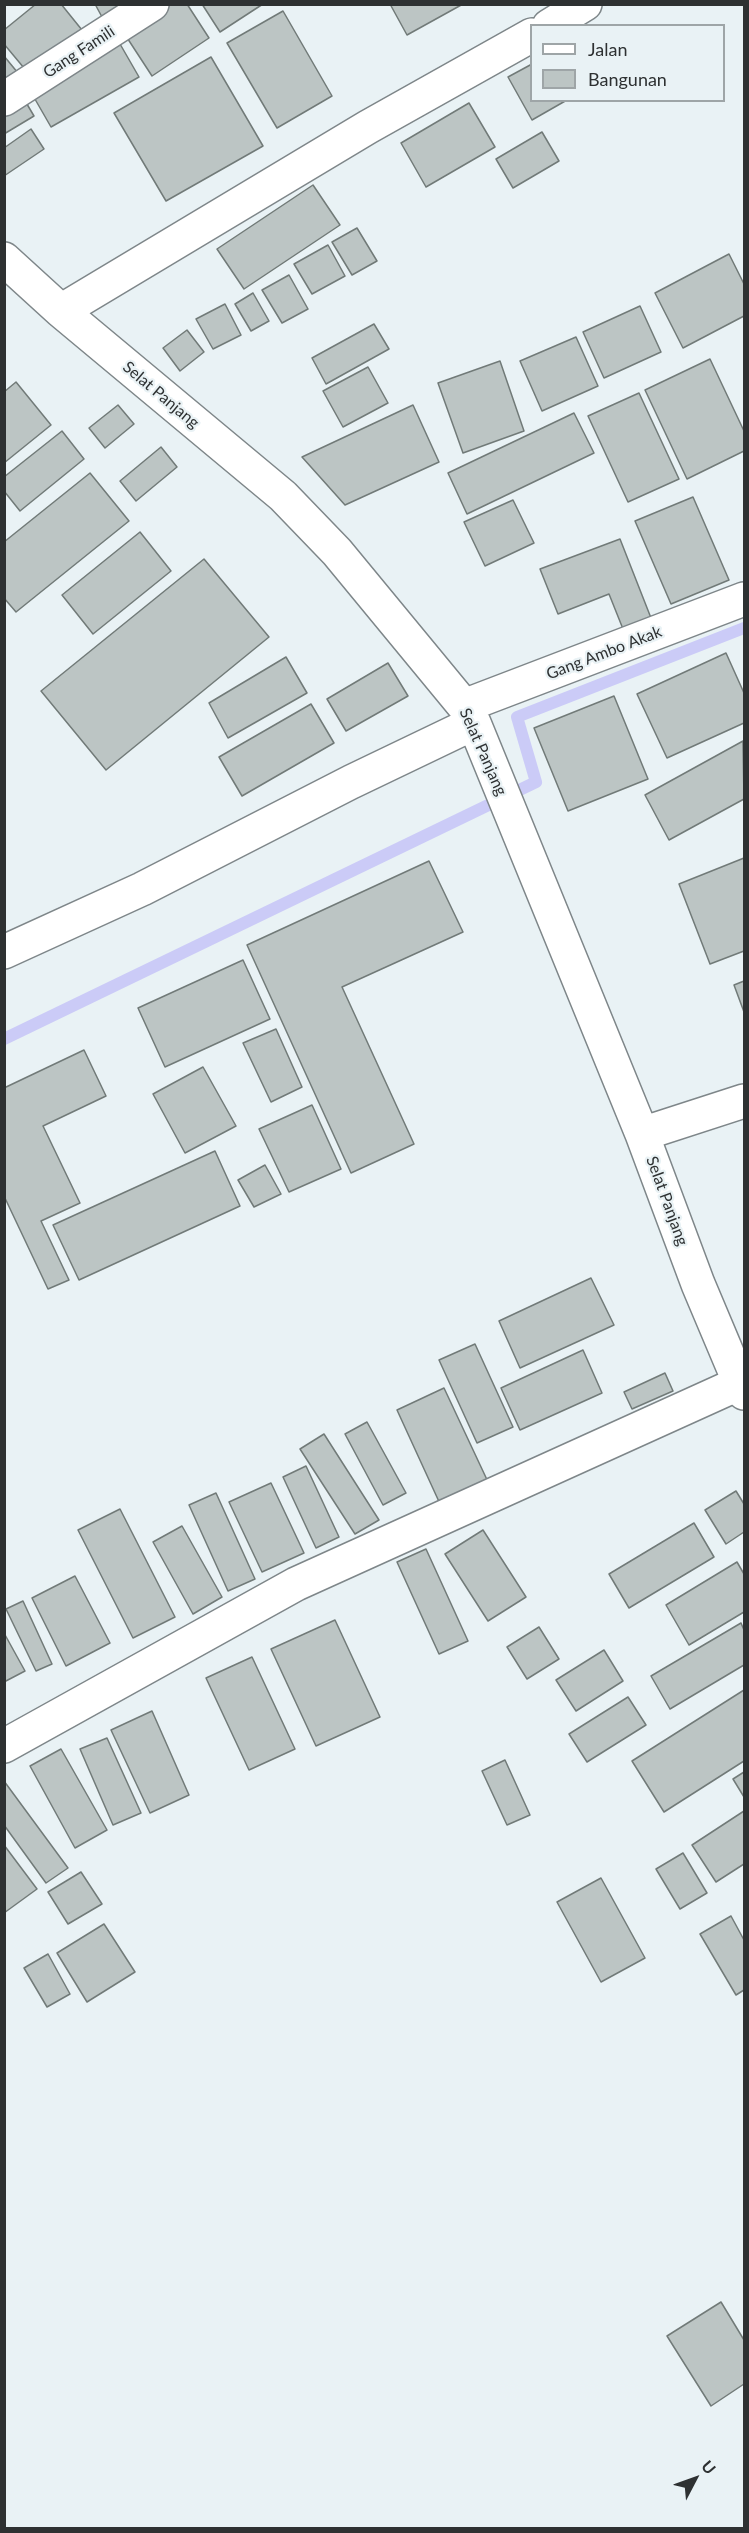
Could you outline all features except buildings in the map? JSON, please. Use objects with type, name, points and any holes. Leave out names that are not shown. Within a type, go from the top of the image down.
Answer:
[{"type":"street","name":"Gang Famili","points":[[4,99],[152,4]]},
{"type":"street","points":[[552,24],[585,4]]},
{"type":"street","points":[[61,311],[368,127],[530,36]]},
{"type":"street","name":"Selat Panjang","points":[[4,259],[61,311],[283,496],[337,552],[469,714],[642,1134],[698,1284],[742,1388]]},
{"type":"street","name":"Gang Ambo Akak","points":[[4,952],[142,889],[351,782],[469,714],[744,599]]},
{"type":"street","points":[[642,1134],[744,1101]]},
{"type":"street","points":[[4,1746],[296,1584],[742,1388]]},
{"type":"waterway","points":[[4,1039],[536,782],[517,717],[744,628]]}]
